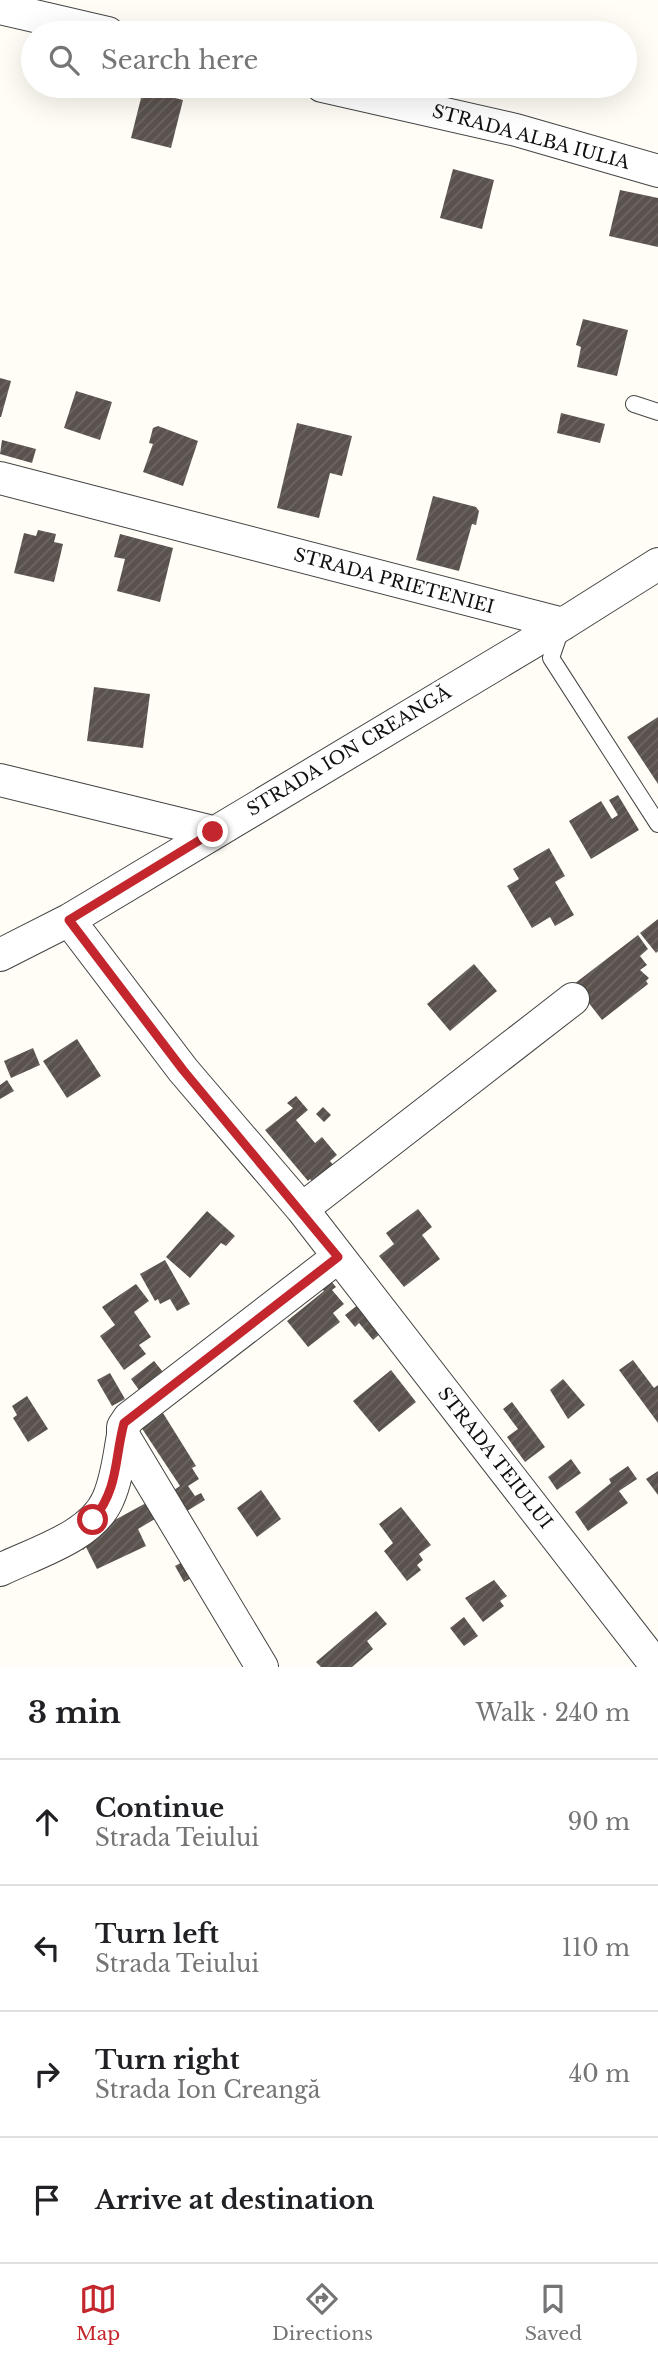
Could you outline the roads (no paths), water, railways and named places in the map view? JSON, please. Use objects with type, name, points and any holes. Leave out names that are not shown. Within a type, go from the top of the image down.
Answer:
[{"type":"street","points":[[0,8],[56,21]]},
{"type":"street","name":"STRADA ALBA IULIA","points":[[375,98],[516,130],[658,171]]},
{"type":"street","name":"STRADA PRIETENIEI","points":[[0,478],[563,624]]},
{"type":"street","name":"STRADA ION CREANGĂ","points":[[0,955],[69,920],[563,624],[658,564]]},
{"type":"street","points":[[0,780],[213,832]]},
{"type":"street","name":"STRADA TEIULUI","points":[[69,920],[183,1070],[302,1209],[649,1661]]},
{"type":"street","points":[[302,1209],[573,999]]},
{"type":"street","points":[[0,1570],[74,1534],[93,1520],[107,1502],[123,1435],[122,1427],[129,1418],[338,1257]]},
{"type":"street","points":[[123,1435],[254,1654]]},
{"type":"lane","points":[[634,404],[658,412]]},
{"type":"lane","points":[[563,624],[551,658],[658,824]]}]
